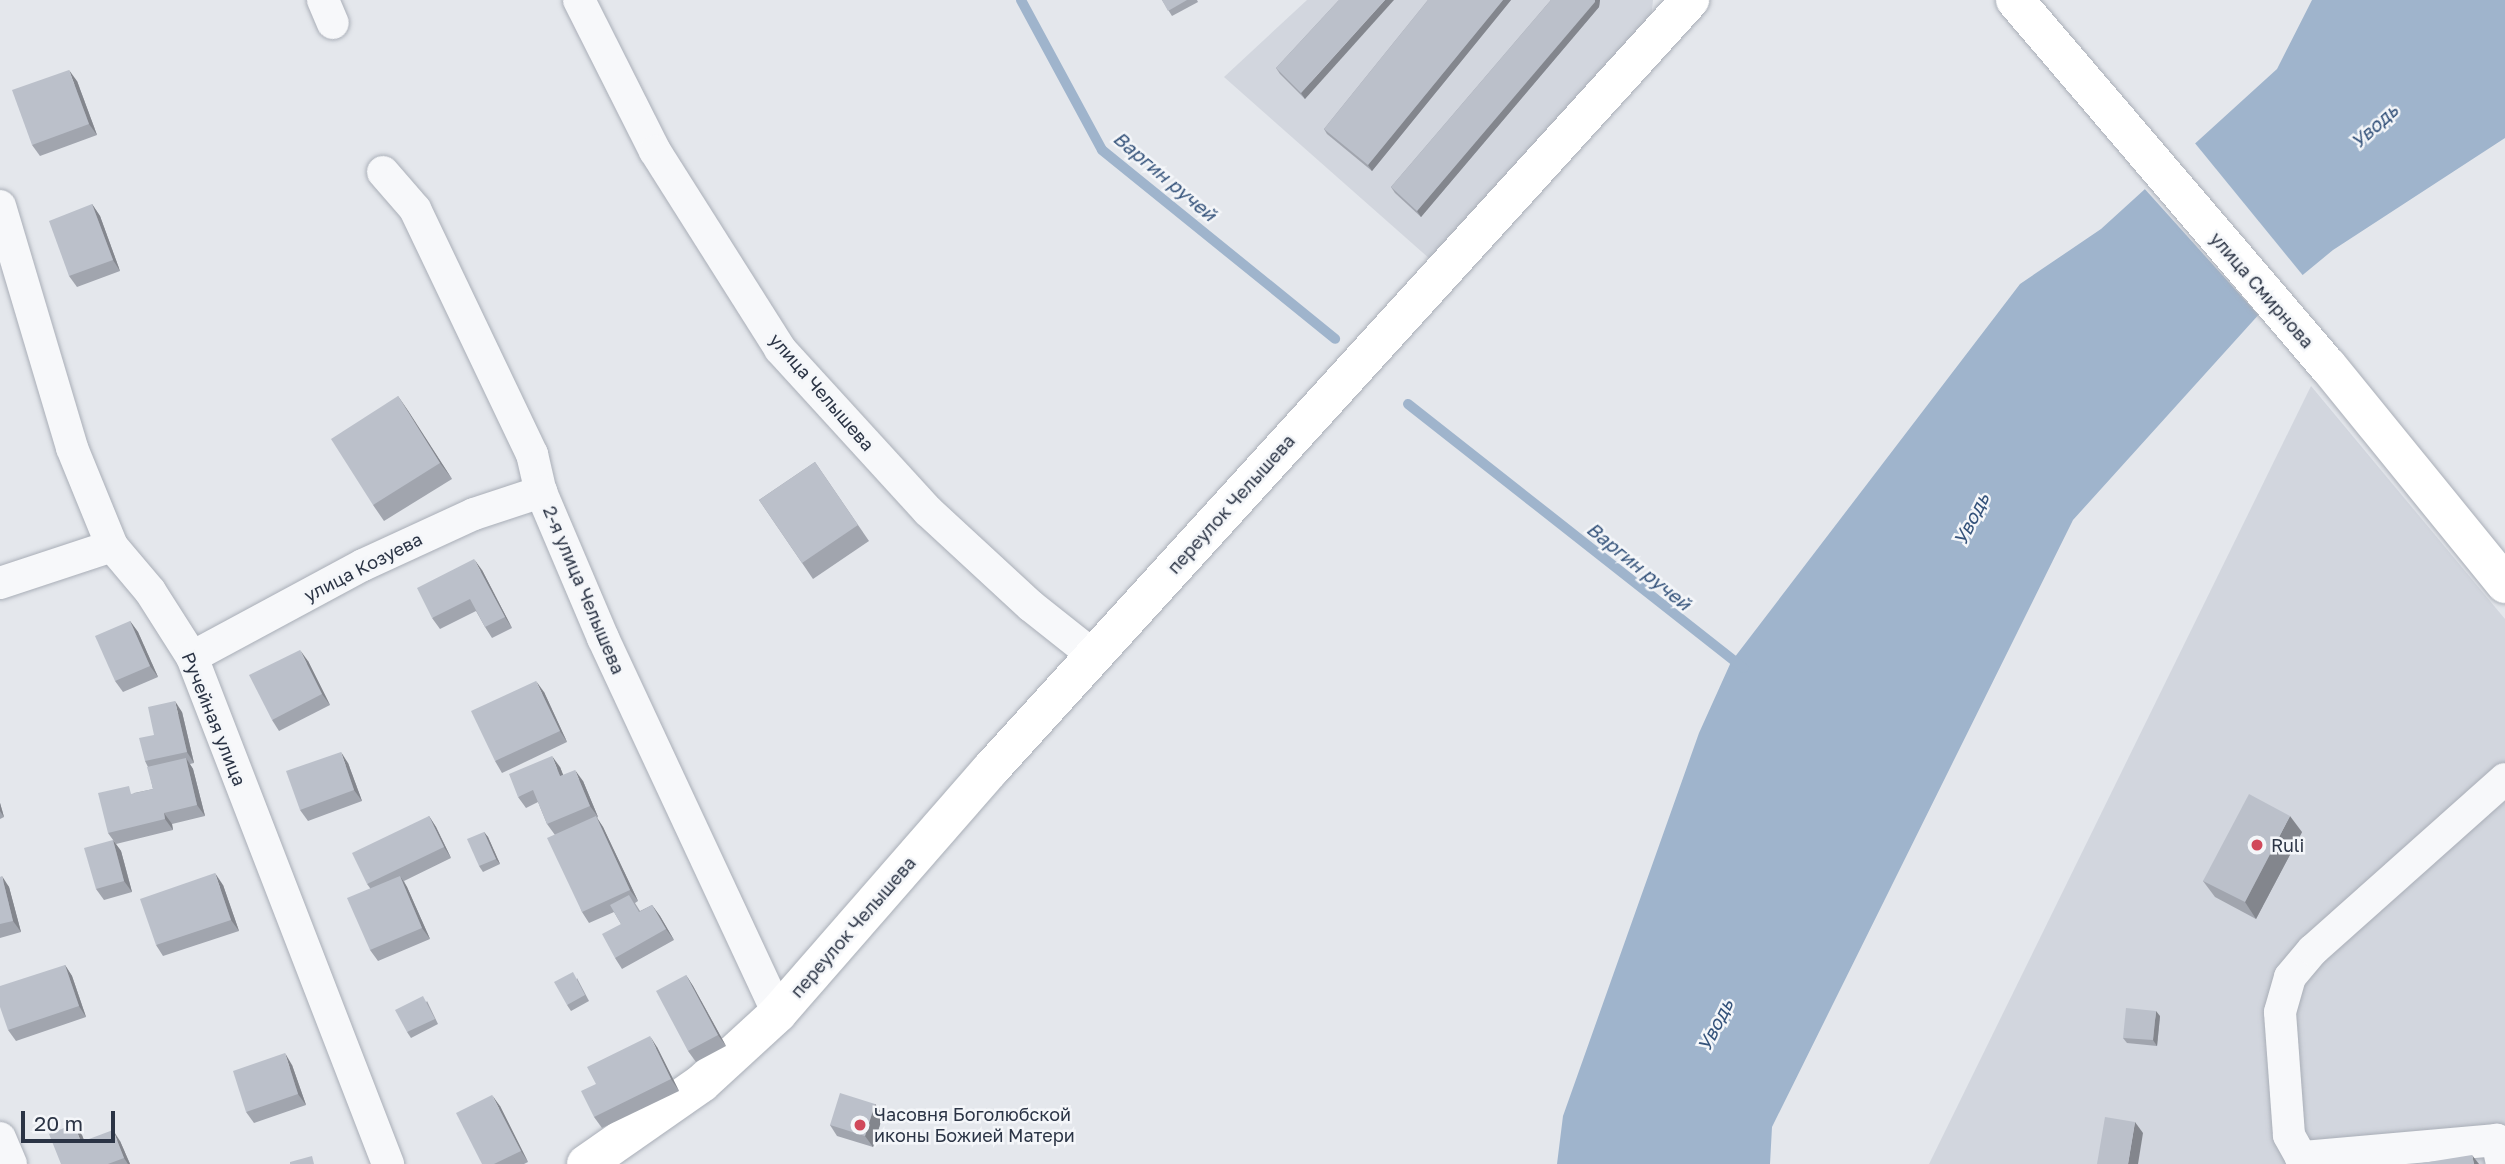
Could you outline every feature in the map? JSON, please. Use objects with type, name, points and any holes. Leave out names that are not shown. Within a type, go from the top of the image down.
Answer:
[{"type":"street","name":"улица Челышева","points":[[579,0],[655,151],[780,349],[928,510],[1031,606],[1094,656]]},
{"type":"street","name":"переулок Челышева","points":[[586,1164],[702,1083],[778,1013],[1094,656],[1690,0]]},
{"type":"street","name":"улица Смирнова","points":[[2015,0],[2328,366],[2505,584]]},
{"type":"street","name":"2-я улица Челышева","points":[[383,172],[415,209],[532,454],[541,492],[603,638],[778,1013]]},
{"type":"street","name":"Ручейная улица","points":[[0,206],[72,448],[112,547],[150,591],[192,657],[388,1164]]},
{"type":"street","name":"улица Козуева","points":[[192,657],[363,565],[474,514],[541,492]]},
{"type":"street","points":[[0,583],[112,547]]},
{"type":"street","points":[[2502,1164],[2497,1140],[2302,1160],[2289,1135],[2281,1066],[2280,1012],[2290,977],[2312,950],[2505,779]]},
{"type":"street","points":[[0,1138],[11,1164]]},
{"type":"shaded area","points":[[1307,0],[1653,0],[1648,50],[1448,275],[1224,77]]},
{"type":"shaded area","points":[[2311,386],[2505,619],[2505,1164],[1929,1164]]},
{"type":"water","name":"Уводь","points":[[2312,0],[2505,0],[2505,138],[2333,250],[2271,301],[2073,520],[1772,1127],[1770,1164],[1557,1164],[1563,1116],[1699,733],[1731,662],[2020,284],[2101,229],[2277,69]]},
{"type":"pier","points":[[2194,142],[2305,278],[2261,318],[2143,187]]},
{"type":"building","points":[[1162,0],[1187,0],[1168,11]]},
{"type":"building","points":[[1339,0],[1385,0],[1301,93],[1276,68]]},
{"type":"building","points":[[1428,0],[1503,0],[1368,165],[1324,129]]},
{"type":"building","points":[[1551,0],[1595,2],[1417,211],[1391,187]]},
{"type":"building","points":[[69,70],[89,124],[32,145],[12,90]]},
{"type":"building","points":[[92,204],[113,260],[69,276],[49,221]]},
{"type":"building","points":[[398,396],[440,463],[373,505],[331,439]]},
{"type":"building","points":[[815,462],[858,525],[802,563],[759,500]]},
{"type":"building","points":[[474,559],[505,617],[485,627],[470,599],[432,618],[417,588]]},
{"type":"building","points":[[130,621],[150,666],[115,681],[95,636]]},
{"type":"building","points":[[300,650],[322,694],[272,720],[249,675]]},
{"type":"building","points":[[536,681],[560,731],[495,761],[471,711]]},
{"type":"building","points":[[175,701],[187,752],[145,761],[139,738],[154,735],[148,707]]},
{"type":"building","points":[[341,752],[354,790],[300,810],[286,771]]},
{"type":"building","points":[[552,756],[560,776],[575,770],[590,806],[547,824],[533,790],[518,797],[509,774]]},
{"type":"building","points":[[186,758],[197,805],[164,813],[165,819],[108,833],[98,793],[129,786],[131,794],[153,789],[147,767]]},
{"type":"building","points":[[2249,794],[2290,816],[2245,902],[2203,881]]},
{"type":"building","points":[[429,816],[444,847],[367,884],[352,853]]},
{"type":"building","points":[[596,816],[630,890],[582,912],[547,838]]},
{"type":"building","points":[[484,832],[496,859],[479,866],[467,839]]},
{"type":"building","points":[[113,840],[124,881],[96,889],[84,848]]},
{"type":"building","points":[[215,873],[231,920],[156,945],[140,899]]},
{"type":"building","points":[[2,876],[13,921],[0,924],[0,877]]},
{"type":"building","points":[[400,876],[422,928],[370,950],[347,898]]},
{"type":"building","points":[[629,895],[639,912],[652,905],[666,929],[615,958],[602,934],[621,924],[610,905]]},
{"type":"building","points":[[65,965],[79,1006],[8,1030],[0,1007],[0,986]]},
{"type":"building","points":[[573,972],[585,995],[567,1005],[554,982]]},
{"type":"building","points":[[686,975],[718,1035],[688,1051],[656,991]]},
{"type":"building","points":[[423,996],[435,1019],[407,1032],[395,1010]]},
{"type":"building","points":[[2126,1008],[2156,1011],[2153,1040],[2123,1038]]},
{"type":"building","points":[[650,1036],[671,1079],[594,1117],[581,1091],[596,1084],[587,1067]]},
{"type":"building","points":[[285,1053],[298,1094],[246,1112],[233,1071]]},
{"type":"building","points":[[840,1093],[875,1104],[865,1136],[830,1125]]},
{"type":"building","points":[[492,1095],[521,1151],[494,1164],[482,1164],[456,1113]]},
{"type":"building","points":[[2105,1117],[2135,1122],[2128,1164],[2097,1164]]},
{"type":"building","points":[[74,1124],[81,1142],[113,1130],[124,1158],[108,1164],[61,1164],[49,1134]]},
{"type":"building","points":[[2472,1155],[2474,1164],[2416,1164]]},
{"type":"building","points":[[312,1156],[314,1164],[290,1164],[290,1162]]},
{"type":"waterway","name":"Варгин ручей","points":[[1021,0],[1102,150],[1335,339]]},
{"type":"waterway","name":"Варгин ручей","points":[[1408,404],[1743,668]]},
{"type":"place","name":"Ruli","points":[[2257,845]]},
{"type":"place","name":"Часовня Боголюбской иконы Божией Матери","points":[[860,1125]]}]
